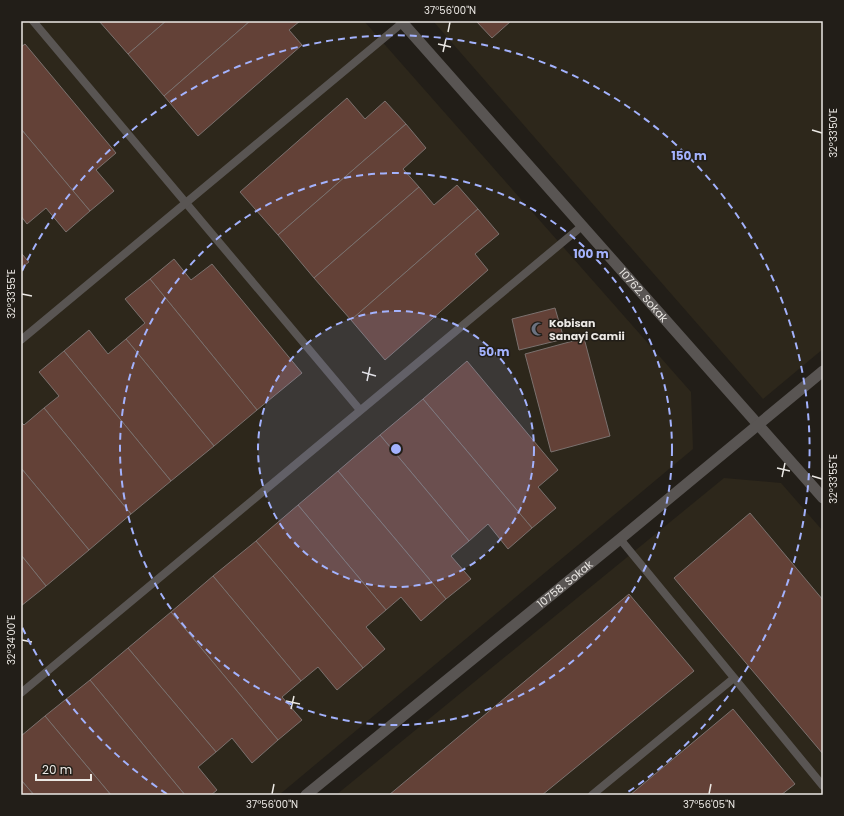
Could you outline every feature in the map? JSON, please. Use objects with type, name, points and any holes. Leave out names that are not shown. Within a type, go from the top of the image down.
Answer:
[{"type":"street","name":"10762. Sokak","points":[[401,22],[823,498]]},
{"type":"street","name":"10758. Sokak","points":[[306,795],[823,371]]},
{"type":"lane","points":[[33,21],[360,410]]},
{"type":"lane","points":[[21,340],[401,22]]},
{"type":"lane","points":[[21,693],[582,226]]},
{"type":"lane","points":[[620,539],[823,786]]},
{"type":"lane","points":[[592,795],[734,678]]},
{"type":"shaded area","points":[[21,21],[364,21],[691,392],[693,449],[279,795],[21,795]]},
{"type":"shaded area","points":[[433,21],[823,21],[823,349],[763,399]]},
{"type":"shaded area","points":[[724,478],[781,483],[823,531],[823,795],[336,795]]},
{"type":"building","points":[[99,21],[166,21],[128,54]]},
{"type":"building","points":[[166,21],[250,21],[164,96],[128,54]]},
{"type":"building","points":[[250,21],[300,21],[289,30],[302,45],[198,136],[164,96]]},
{"type":"building","points":[[476,21],[511,21],[492,38]]},
{"type":"building","points":[[25,44],[116,153],[96,170],[114,191],[90,211],[21,129],[21,47]]},
{"type":"building","points":[[347,98],[365,119],[385,101],[406,124],[278,235],[240,192]]},
{"type":"building","points":[[406,124],[426,148],[403,169],[419,187],[314,278],[278,235]]},
{"type":"building","points":[[21,129],[90,211],[66,232],[46,208],[27,224],[21,216]]},
{"type":"building","points":[[457,185],[478,209],[351,320],[314,278],[419,187],[434,205]]},
{"type":"building","points":[[478,209],[499,234],[475,254],[488,270],[385,360],[351,320]]},
{"type":"building","points":[[21,253],[29,262],[21,268]]},
{"type":"building","points":[[174,259],[191,280],[212,264],[302,373],[257,410],[150,279]]},
{"type":"building","points":[[150,279],[257,410],[214,446],[126,339],[145,323],[125,299]]},
{"type":"building","name":"Kobisan Sanayi Camii","points":[[555,308],[564,339],[519,350],[512,319]]},
{"type":"building","points":[[89,330],[108,354],[126,339],[214,446],[171,481],[64,351]]},
{"type":"building","points":[[584,338],[610,436],[551,452],[525,354]]},
{"type":"building","points":[[64,351],[171,481],[131,514],[44,408],[59,396],[39,372]]},
{"type":"building","points":[[467,361],[558,470],[538,487],[556,508],[532,528],[423,399]]},
{"type":"building","points":[[423,399],[532,528],[508,549],[488,524],[469,541],[380,435]]},
{"type":"building","points":[[44,408],[131,514],[89,550],[21,468],[21,422],[24,425]]},
{"type":"building","points":[[380,435],[469,541],[451,556],[471,579],[446,599],[338,471]]},
{"type":"building","points":[[21,468],[89,550],[46,586],[21,555]]},
{"type":"building","points":[[338,471],[446,599],[421,621],[401,597],[386,610],[298,505]]},
{"type":"building","points":[[298,505],[386,610],[366,627],[385,649],[363,668],[256,541]]},
{"type":"building","points":[[750,513],[823,600],[823,754],[674,578]]},
{"type":"building","points":[[256,541],[363,668],[337,690],[318,667],[301,681],[213,576]]},
{"type":"building","points":[[21,555],[46,586],[21,606]]},
{"type":"building","points":[[213,576],[301,681],[282,697],[302,720],[278,740],[171,612]]},
{"type":"building","points":[[629,594],[694,671],[542,795],[389,795]]},
{"type":"building","points":[[171,612],[278,740],[252,763],[232,738],[216,752],[128,648]]},
{"type":"building","points":[[128,648],[216,752],[198,767],[217,790],[211,795],[185,795],[90,680]]},
{"type":"building","points":[[90,680],[185,795],[111,795],[45,716]]},
{"type":"building","points":[[733,709],[795,784],[781,795],[630,795]]},
{"type":"building","points":[[45,716],[111,795],[34,795],[21,780],[21,736]]},
{"type":"building","points":[[21,780],[34,795],[21,795]]},
{"type":"place","name":"Kobisan Sanayi Camii","points":[[538,329]]}]
